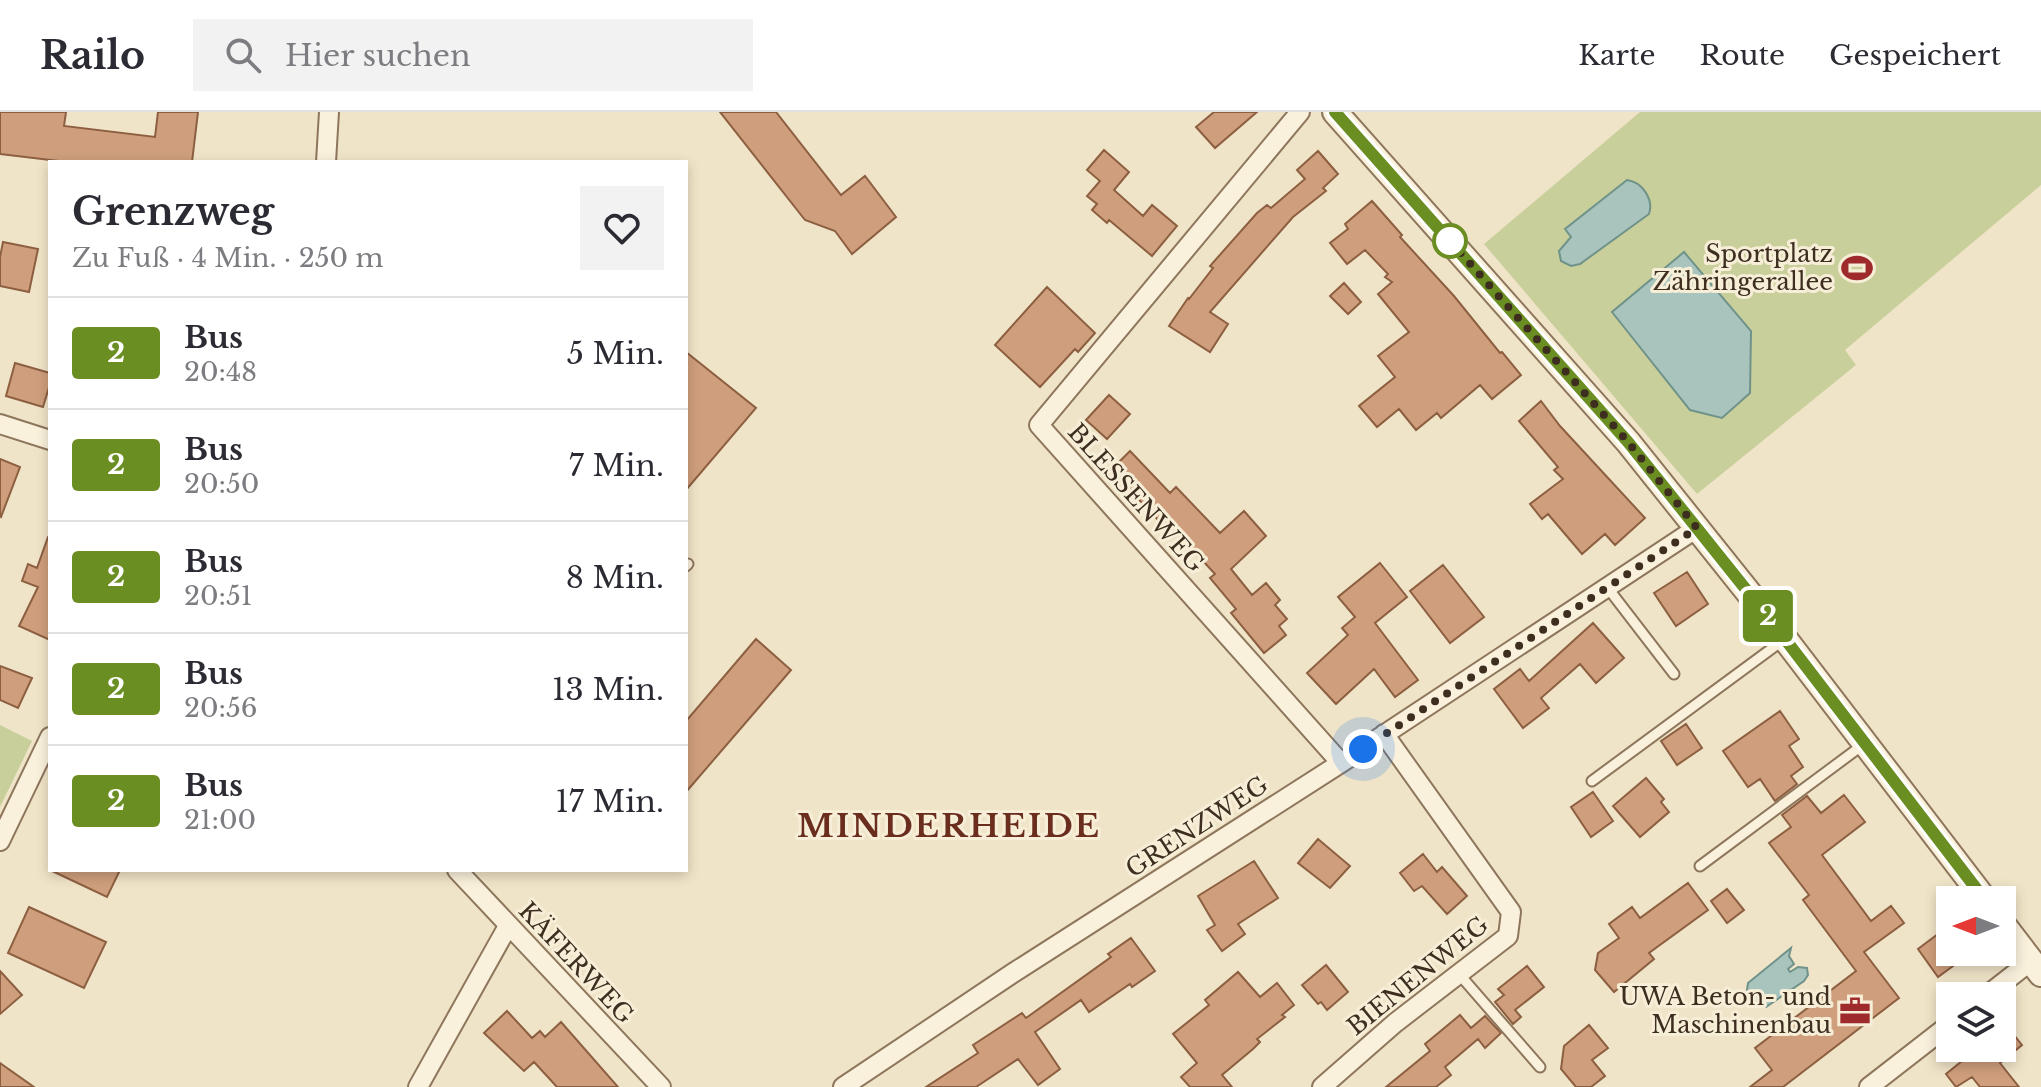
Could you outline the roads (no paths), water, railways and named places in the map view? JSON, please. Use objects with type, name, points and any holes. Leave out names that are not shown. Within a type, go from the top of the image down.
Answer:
[{"type":"street","points":[[326,160],[329,112]]},
{"type":"street","name":"BLESSENWEG","points":[[1300,112],[1039,425],[1341,763]]},
{"type":"street","points":[[1335,112],[1628,442],[1785,639],[1974,886]]},
{"type":"street","points":[[0,424],[48,439]]},
{"type":"street","name":"GRENZWEG","points":[[843,1087],[1697,528]]},
{"type":"street","name":"BIENENWEG","points":[[1322,1087],[1395,1023],[1508,936],[1511,912],[1384,734]]},
{"type":"street","points":[[0,841],[48,741]]},
{"type":"street","name":"KÄFERWEG","points":[[459,872],[661,1087]]},
{"type":"street","points":[[418,1087],[508,926]]},
{"type":"street","points":[[2010,982],[2036,967],[2016,941]]},
{"type":"street","points":[[1869,1087],[1936,1035]]},
{"type":"lane","points":[[1607,587],[1674,674]]},
{"type":"lane","points":[[1592,781],[1785,639]]},
{"type":"lane","points":[[1700,866],[1865,743]]},
{"type":"lane","points":[[1459,974],[1540,1067]]},
{"type":"water","points":[[1627,180],[1646,192],[1650,203],[1649,214],[1580,264],[1571,266],[1561,261],[1559,251],[1571,237],[1565,229]]},
{"type":"water","points":[[1684,252],[1751,331],[1750,393],[1722,418],[1690,410],[1612,312]]},
{"type":"water","points":[[1791,948],[1789,956],[1794,964],[1788,969],[1790,972],[1798,967],[1807,968],[1808,975],[1766,1007],[1753,1006],[1746,997],[1748,983]]},
{"type":"place","name":"Sportplatz Zähringerallee","points":[[1857,268]]},
{"type":"place","name":"UWA Beton- und Maschinenbau","points":[[1855,1011]]},
{"type":"district","name":"MINDERHEIDE","points":[[949,826]]}]
